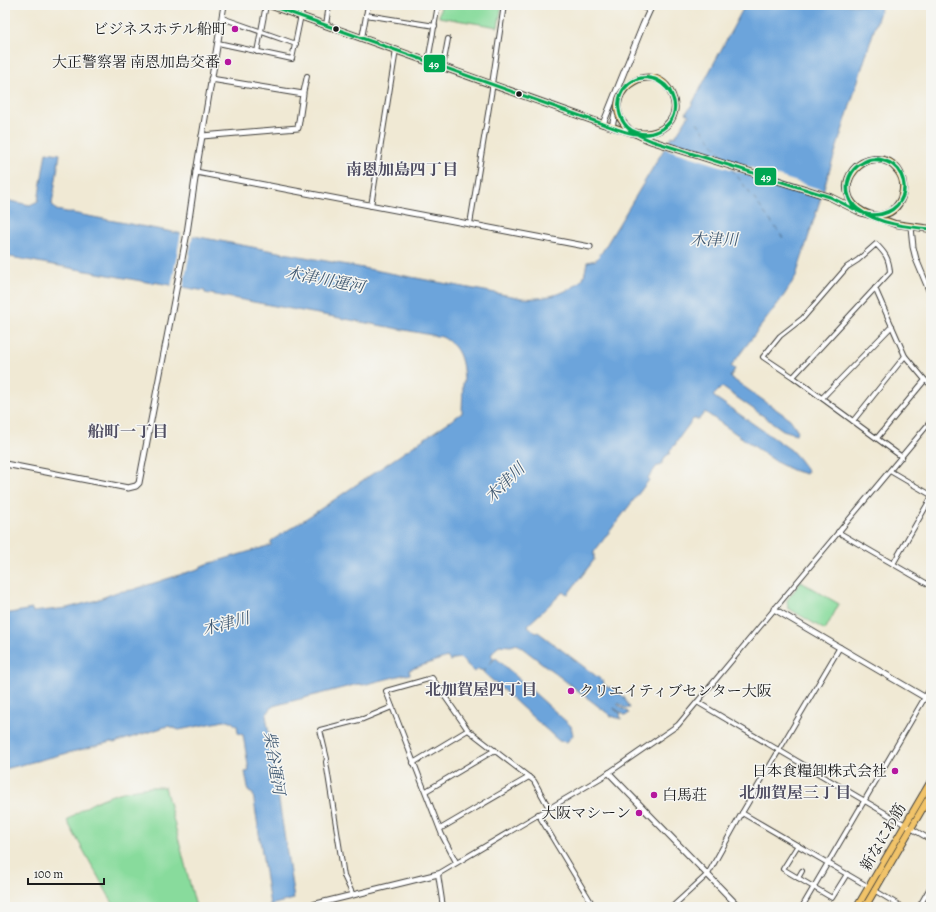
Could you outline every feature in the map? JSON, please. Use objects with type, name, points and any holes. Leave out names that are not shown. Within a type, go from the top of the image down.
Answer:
[{"type":"main road","points":[[269,5],[634,134],[638,134],[643,134],[651,133],[661,129],[671,118],[674,108],[671,93],[661,82],[648,78],[635,80],[624,90],[619,102],[619,109],[621,118],[628,128],[637,133],[641,134],[644,134],[651,134],[664,128],[672,119],[674,113],[674,108],[674,102],[673,96],[670,91],[666,86],[662,82],[656,79],[651,78],[645,78],[640,78],[635,80],[626,86],[621,93],[618,101],[618,107],[620,116],[623,122],[626,126],[631,131],[634,133],[641,136],[652,141],[824,195],[860,212],[865,214],[872,215],[878,215],[883,214],[892,210],[898,204],[902,196],[904,189],[902,178],[895,166],[880,159],[876,159],[869,160],[863,162],[856,167],[849,177],[848,190],[849,198],[852,203],[856,207],[861,212],[865,214],[869,215],[875,215],[883,214],[889,212],[897,205],[903,192],[902,178],[894,166],[882,160],[868,160],[857,167],[849,179],[848,190],[850,198],[854,205],[865,213],[881,220],[911,227],[931,229]]},
{"type":"main road","name":"新なにわ筋","points":[[865,907],[872,889],[908,826],[931,781]]},
{"type":"main road","name":"新なにわ筋","points":[[908,826],[931,794]]},
{"type":"main road","name":"新なにわ筋","points":[[857,907],[872,889]]},
{"type":"street","points":[[5,464],[128,488],[136,486],[141,478],[177,290],[224,5]]},
{"type":"street","points":[[257,52],[266,5]]},
{"type":"street","points":[[218,43],[292,59],[303,5]]},
{"type":"street","points":[[326,25],[329,5]]},
{"type":"street","points":[[362,38],[368,5]]},
{"type":"street","points":[[428,61],[438,5]]},
{"type":"street","points":[[470,224],[504,5]]},
{"type":"street","points":[[603,124],[651,8],[636,5]]},
{"type":"street","points":[[366,14],[434,26]]},
{"type":"street","points":[[222,18],[296,44]]},
{"type":"street","points":[[443,66],[448,40]]},
{"type":"street","points":[[371,206],[396,50]]},
{"type":"street","points":[[612,127],[624,71]]},
{"type":"street","points":[[202,136],[298,128],[307,76]]},
{"type":"street","points":[[211,79],[304,94]]},
{"type":"street","points":[[196,172],[590,247]]},
{"type":"street","points":[[911,227],[916,259],[931,294]]},
{"type":"street","points":[[793,377],[890,272],[889,262],[882,250],[876,244],[858,260],[847,267],[803,318],[780,336],[762,357],[793,377],[902,456]]},
{"type":"street","points":[[875,288],[905,356],[931,385]]},
{"type":"street","points":[[822,398],[892,326]]},
{"type":"street","points":[[853,421],[905,356]]},
{"type":"street","points":[[877,438],[925,380]]},
{"type":"street","points":[[304,907],[438,874],[609,773],[676,727],[931,421]]},
{"type":"street","points":[[890,471],[931,494]]},
{"type":"street","points":[[893,564],[931,498]]},
{"type":"street","points":[[838,532],[930,584]]},
{"type":"street","points":[[774,609],[931,701]]},
{"type":"street","points":[[672,907],[708,874],[778,750],[840,647]]},
{"type":"street","points":[[456,862],[440,829],[386,691],[432,678],[468,730],[534,781],[549,808]]},
{"type":"street","points":[[802,907],[931,687]]},
{"type":"street","points":[[698,702],[931,840]]},
{"type":"street","points":[[353,895],[344,876],[326,762],[327,759],[320,730],[363,719],[392,707]]},
{"type":"street","points":[[413,763],[468,730]]},
{"type":"street","points":[[426,791],[495,750]]},
{"type":"street","points":[[609,773],[739,907]]},
{"type":"street","points":[[440,829],[529,777]]},
{"type":"street","points":[[742,813],[902,907]]},
{"type":"street","points":[[538,814],[594,907]]},
{"type":"street","points":[[798,846],[783,869],[832,898],[846,874]]},
{"type":"street","points":[[798,878],[802,871]]},
{"type":"street","points":[[438,874],[443,907]]},
{"type":"street","points":[[919,907],[931,886]]},
{"type":"green space","points":[[441,5],[502,5],[498,27],[439,17]]},
{"type":"green space","points":[[801,582],[839,604],[825,630],[788,608],[787,600]]},
{"type":"green space","points":[[165,787],[196,907],[115,907],[67,821],[86,807],[106,797],[140,788]]},
{"type":"water","points":[[745,5],[882,5],[796,276],[785,294],[731,366],[735,369],[730,377],[790,419],[798,431],[796,434],[783,430],[722,387],[713,396],[791,450],[808,471],[806,474],[792,470],[778,463],[705,412],[699,419],[693,419],[676,444],[670,450],[670,453],[664,458],[660,466],[657,466],[648,478],[649,480],[594,552],[594,560],[568,594],[563,592],[529,624],[528,626],[536,633],[538,632],[604,682],[603,684],[609,688],[611,687],[624,697],[630,708],[625,708],[618,703],[617,704],[629,713],[626,716],[614,708],[620,713],[621,719],[611,716],[517,644],[511,646],[499,645],[491,655],[494,658],[489,664],[496,658],[571,726],[573,735],[567,742],[559,741],[483,672],[485,669],[483,671],[478,669],[475,672],[460,658],[450,661],[447,657],[409,670],[410,674],[363,685],[358,684],[273,706],[266,715],[294,899],[270,905],[253,794],[249,792],[245,772],[249,771],[243,735],[238,733],[237,726],[229,720],[179,730],[168,726],[114,743],[111,742],[5,769],[5,614],[32,609],[33,612],[67,608],[94,601],[117,592],[132,590],[201,568],[201,566],[271,545],[271,541],[462,413],[464,382],[462,362],[453,345],[442,337],[205,293],[205,291],[152,283],[5,256],[5,200],[30,205],[38,201],[46,152],[60,154],[52,204],[56,210],[522,298],[547,297],[563,292],[577,284],[583,278],[587,262],[596,260],[602,252],[672,136],[675,137],[689,115],[686,113]]},
{"type":"pier","points":[[667,141],[826,191],[823,198],[663,148]]},
{"type":"pier","points":[[181,232],[193,234],[183,289],[171,288]]},
{"type":"ferry route","points":[[697,122],[727,162]]},
{"type":"ferry route","points":[[732,169],[783,238]]},
{"type":"transit line","name":"49","points":[[269,5],[616,129],[631,133],[638,134],[645,135],[659,131],[670,121],[674,110],[673,99],[667,89],[658,81],[647,78],[635,80],[624,89],[620,95],[619,99],[619,103],[619,106],[619,110],[620,114],[628,127],[637,133],[647,134],[657,131],[666,125],[672,117],[675,107],[672,95],[671,92],[665,85],[655,79],[651,78],[648,78],[644,78],[637,79],[633,81],[627,85],[623,90],[620,96],[619,102],[619,108],[620,114],[622,120],[630,130],[635,133],[638,135],[652,141],[830,197],[860,212],[875,215],[888,212],[897,206],[902,196],[904,185],[901,175],[894,166],[883,160],[875,159],[867,161],[859,165],[853,170],[849,176],[847,184],[847,188],[850,202],[859,211],[870,214],[882,214],[893,209],[901,201],[904,189],[901,175],[897,169],[895,167],[892,165],[889,163],[886,162],[879,160],[869,160],[861,164],[855,169],[850,177],[848,185],[848,194],[851,202],[858,209],[866,214],[874,218],[903,226],[931,229]]},
{"type":"place","name":"ビジネスホテル船町","points":[[235,29]]},
{"type":"place","name":"大正警察署 南恩加島交番","points":[[228,62]]},
{"type":"place","name":"クリエイティブセンター大阪","points":[[571,691]]},
{"type":"place","name":"日本食糧卸株式会社","points":[[895,771]]},
{"type":"place","name":"白馬荘","points":[[654,795]]},
{"type":"place","name":"大阪マシーン","points":[[639,813]]},
{"type":"district","name":"南恩加島四丁目","points":[[402,170]]},
{"type":"district","name":"船町一丁目","points":[[128,432]]},
{"type":"district","name":"北加賀屋四丁目","points":[[481,690]]},
{"type":"district","name":"北加賀屋三丁目","points":[[795,793]]},
{"type":"water label","name":"木津川","points":[[714,240]]},
{"type":"water label","name":"木津川運河","points":[[325,280]]},
{"type":"water label","name":"木津川","points":[[505,483]]},
{"type":"water label","name":"木津川","points":[[226,624]]},
{"type":"water label","name":"柴谷運河","points":[[274,763]]}]
